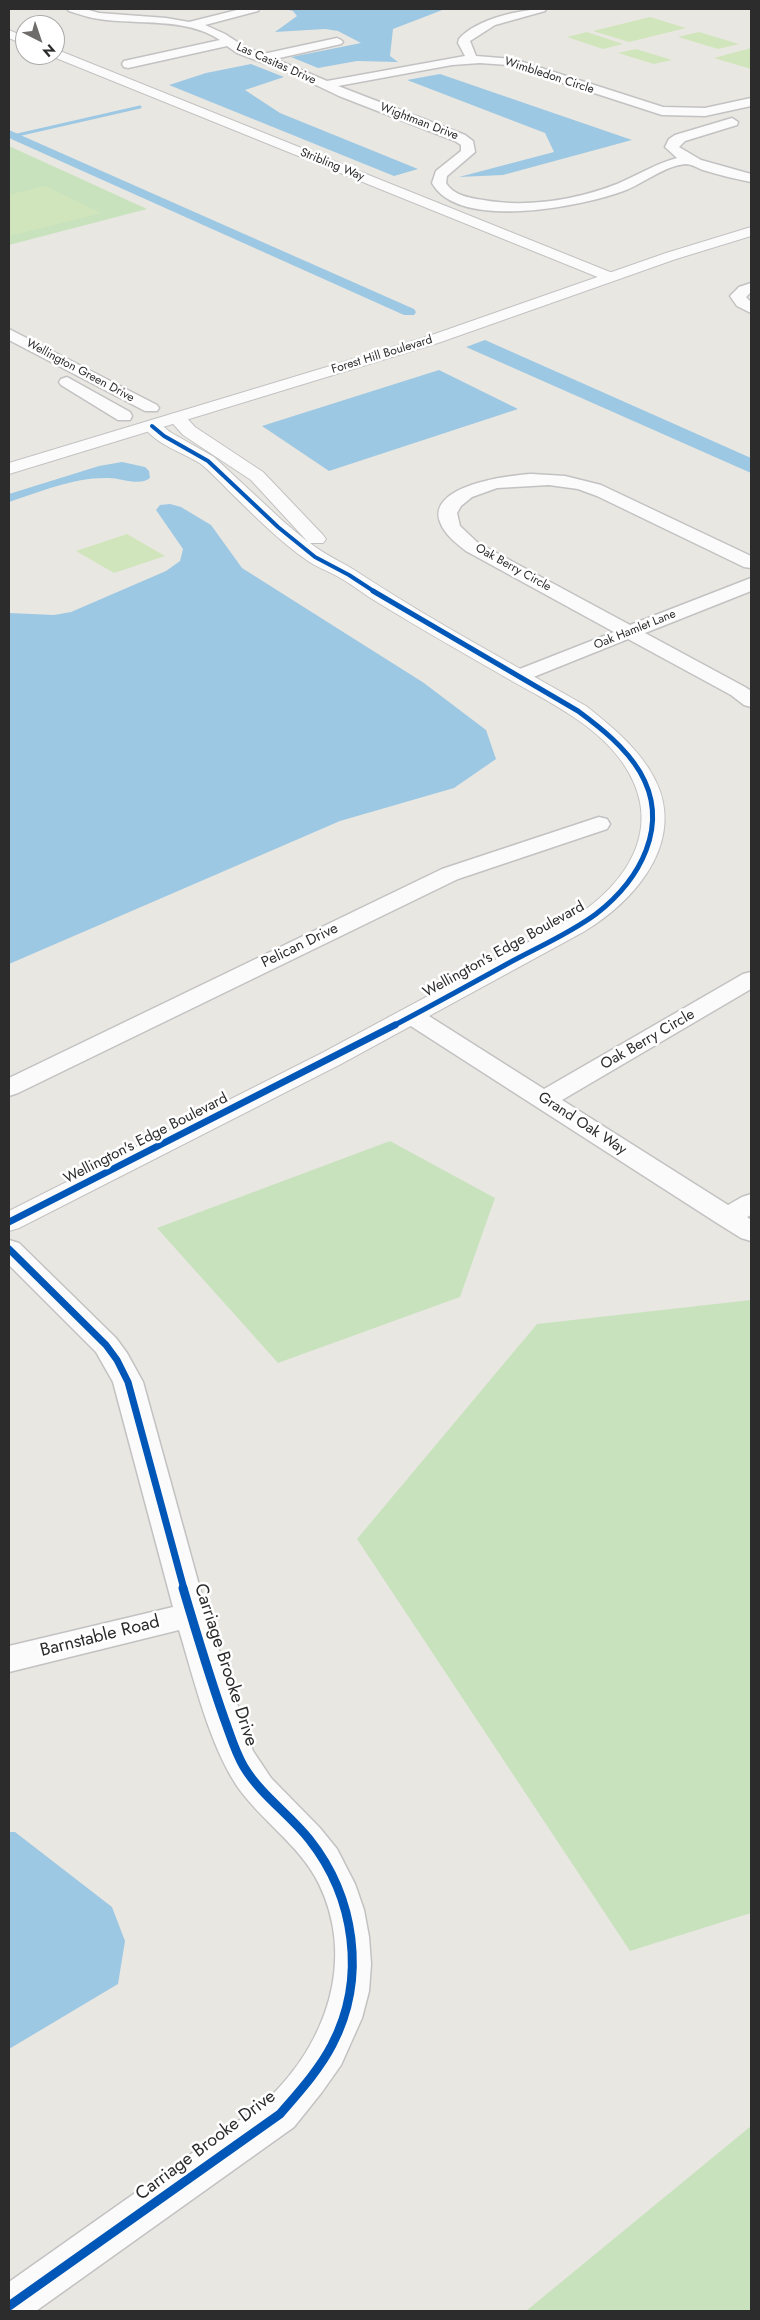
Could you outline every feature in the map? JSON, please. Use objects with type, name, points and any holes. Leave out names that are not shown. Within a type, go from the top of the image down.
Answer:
[{"type":"street","name":"Las Casitas Drive","points":[[73,9],[98,16],[166,21],[190,25],[213,32],[237,48],[298,72],[324,85]]},
{"type":"street","points":[[190,25],[254,9]]},
{"type":"street","points":[[472,59],[464,43],[465,39],[491,23],[541,9]]},
{"type":"street","name":"Las Casitas Drive","points":[[128,64],[228,42]]},
{"type":"street","points":[[262,58],[336,42]]},
{"type":"street","name":"Stribling Way","points":[[65,57],[610,277]]},
{"type":"street","name":"Wimbledon Circle","points":[[324,85],[472,59],[509,62],[662,111],[705,112],[749,104]]},
{"type":"street","name":"Wightman Drive","points":[[324,85],[463,140],[469,147],[468,152],[441,174],[439,183],[442,189],[452,196],[480,204],[525,208],[560,204],[622,186],[656,169],[689,159]]},
{"type":"street","points":[[745,121],[718,125],[676,140],[672,147],[675,152],[689,159],[726,172],[751,178]]},
{"type":"street","points":[[636,252],[751,216]]},
{"type":"street","name":"Forest Hill Boulevard","points":[[9,469],[432,340],[610,277],[751,231]]},
{"type":"street","points":[[568,274],[610,260]]},
{"type":"street","points":[[751,287],[744,290],[738,296],[742,303],[751,308]]},
{"type":"street","name":"Wellington Green Drive","points":[[9,334],[151,408]]},
{"type":"street","name":"Wellington Green Drive","points":[[9,351],[124,416]]},
{"type":"street","points":[[152,426],[169,410],[218,388]]},
{"type":"street","points":[[106,421],[170,402]]},
{"type":"street","points":[[93,443],[133,422],[151,408]]},
{"type":"street","name":"Wellington's Edge Boulevard","points":[[177,418],[189,431],[257,476],[349,575]]},
{"type":"street","name":"Wellington's Edge Boulevard","points":[[9,1222],[412,1016],[583,923],[616,896],[633,876],[645,856],[651,838],[653,820],[651,800],[645,780],[634,761],[619,743],[600,727],[519,676],[384,598],[349,575],[315,557],[278,527],[208,461],[164,436],[152,426]]},
{"type":"street","name":"Oak Berry Circle","points":[[751,563],[595,489],[563,481],[527,479],[492,484],[465,494],[450,507],[448,515],[449,524],[454,531],[472,546],[738,691],[751,701]]},
{"type":"street","name":"Oak Hamlet Lane","points":[[519,676],[751,584]]},
{"type":"street","name":"Pelican Drive","points":[[9,1088],[450,874],[599,824]]},
{"type":"street","name":"Oak Berry Circle","points":[[544,1100],[751,979]]},
{"type":"street","name":"Grand Oak Way","points":[[412,1016],[751,1232]]},
{"type":"street","points":[[727,1217],[751,1203]]},
{"type":"street","name":"Carriage Brooke Drive","points":[[9,1249],[106,1345],[117,1360],[128,1382],[191,1615],[237,1754],[257,1787],[308,1838],[328,1866],[343,1898],[352,1936],[353,1972],[347,2005],[334,2042],[311,2080],[280,2114],[9,2306]]},
{"type":"street","name":"Barnstable Road","points":[[9,1659],[191,1615]]},
{"type":"green space","points":[[650,17],[686,28],[629,42],[593,31]]},
{"type":"green space","points":[[587,32],[623,44],[603,49],[567,37]]},
{"type":"green space","points":[[699,32],[739,44],[718,49],[678,37]]},
{"type":"green space","points":[[751,48],[751,69],[714,58]]},
{"type":"green space","points":[[636,49],[672,60],[654,64],[618,53]]},
{"type":"green space","points":[[9,146],[147,209],[9,245]]},
{"type":"green space","points":[[45,186],[101,213],[9,236],[9,195]]},
{"type":"green space","points":[[127,534],[165,556],[114,573],[76,551]]},
{"type":"green space","points":[[390,1141],[495,1198],[460,1297],[278,1363],[157,1228]]},
{"type":"green space","points":[[751,1300],[751,1913],[630,1951],[357,1539],[537,1324]]},
{"type":"green space","points":[[751,2126],[751,2311],[526,2311]]},
{"type":"water","points":[[285,9],[445,9],[393,29],[390,56],[398,62],[357,61],[318,68],[291,57],[361,43],[338,31],[325,29],[275,32],[297,16],[293,11]]},
{"type":"water","points":[[251,64],[284,77],[245,90],[280,113],[418,169],[394,176],[169,85],[206,73]]},
{"type":"water","points":[[440,74],[632,140],[503,175],[459,177],[554,152],[545,133],[407,80]]},
{"type":"water","points":[[485,340],[751,458],[751,473],[466,347]]},
{"type":"water","points":[[439,370],[518,409],[329,471],[262,426]]},
{"type":"water","points":[[122,462],[145,467],[149,471],[150,478],[140,482],[111,478],[81,480],[56,486],[9,502],[9,494],[99,466]]},
{"type":"water","points":[[170,504],[181,507],[211,525],[242,568],[424,683],[486,730],[496,759],[454,788],[340,821],[9,964],[9,613],[54,615],[71,612],[166,571],[180,561],[183,549],[156,510],[160,505]]},
{"type":"water","points":[[9,1832],[15,1832],[112,1907],[125,1941],[118,1984],[9,2049]]},
{"type":"waterway","points":[[13,136],[140,107]]},
{"type":"waterway","points":[[9,134],[409,312]]},
{"type":"cycle path","points":[[9,1222],[332,1058],[577,926],[605,906],[631,879],[645,856],[652,833],[653,812],[649,791],[640,773],[628,755],[596,724],[578,711],[384,598],[349,575],[315,557],[278,527],[208,461],[164,436],[152,426]]},
{"type":"cycle path","points":[[9,1249],[106,1345],[117,1360],[128,1382],[191,1614],[236,1751],[250,1777],[308,1838],[324,1860],[337,1884],[346,1910],[353,1964],[344,2018],[333,2043],[302,2089],[280,2114],[9,2306]]}]
